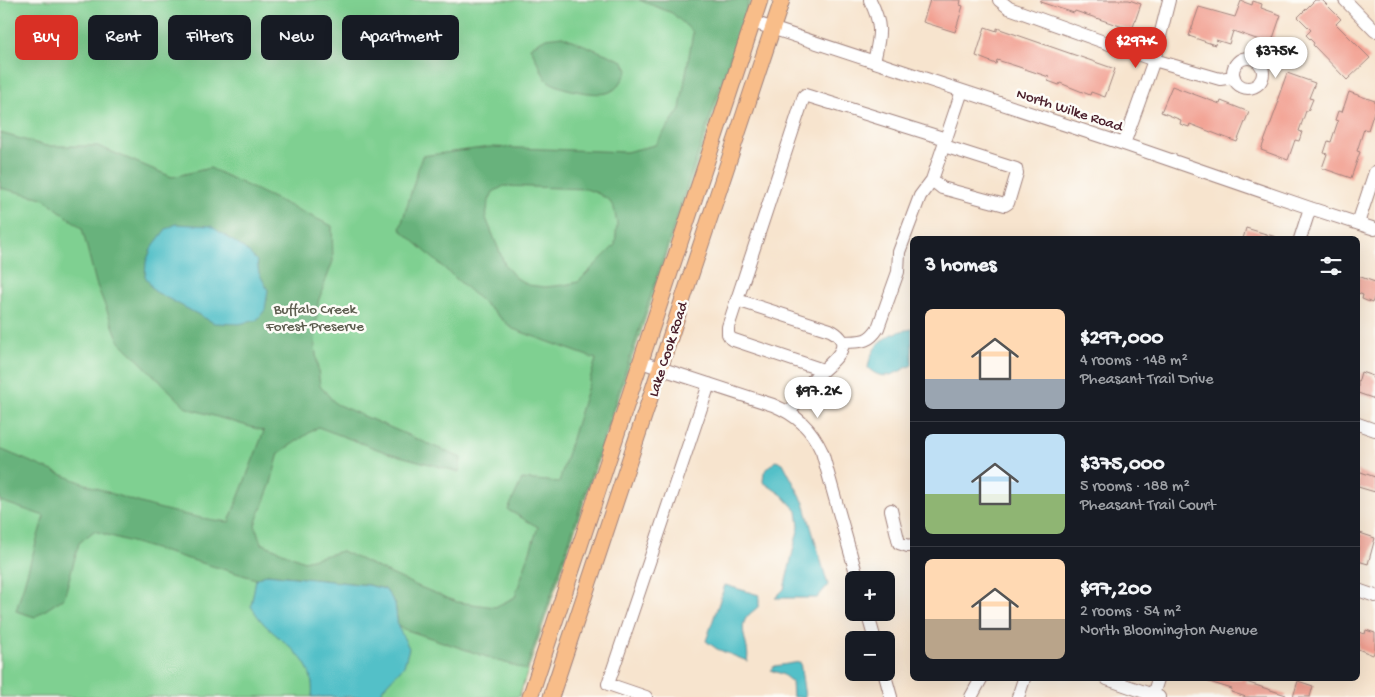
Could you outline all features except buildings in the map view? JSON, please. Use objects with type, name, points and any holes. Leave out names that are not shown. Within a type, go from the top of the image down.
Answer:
[{"type":"main road","name":"Lake Cook Road","points":[[530,697],[760,0]]},
{"type":"main road","name":"Lake Cook Road","points":[[551,697],[782,0]]},
{"type":"street","points":[[870,0],[878,15],[880,34],[874,62]]},
{"type":"street","points":[[999,0],[1009,8],[1154,60],[1220,79],[1234,77]]},
{"type":"street","points":[[1124,144],[1154,60],[1169,0]]},
{"type":"street","points":[[1345,0],[1375,31]]},
{"type":"street","name":"North Wilke Road","points":[[753,22],[1375,229]]},
{"type":"street","points":[[842,342],[865,341],[874,335],[878,328],[898,272],[899,252],[920,196],[932,180],[962,91]]},
{"type":"street","points":[[823,370],[730,339],[728,334],[728,327],[805,94],[1016,169],[1017,173],[1008,204],[1005,205],[942,188],[932,180]]},
{"type":"street","points":[[1358,224],[1375,172]]},
{"type":"street","points":[[1301,236],[1310,208]]},
{"type":"street","points":[[737,300],[830,330],[839,335],[842,342],[840,354],[833,363],[811,382],[790,412]]},
{"type":"street","points":[[641,362],[773,405],[790,412],[807,427],[822,452],[855,571]]},
{"type":"street","points":[[646,697],[608,684],[710,384]]},
{"type":"street","points":[[1360,425],[1375,430]]},
{"type":"street","points":[[891,510],[900,543],[910,546]]},
{"type":"street","points":[[1360,591],[1375,596]]},
{"type":"street","points":[[887,681],[891,697]]},
{"type":"street","points":[[971,697],[980,681]]},
{"type":"street","points":[[1018,697],[1023,681]]},
{"type":"street","points":[[1112,681],[1156,696],[1158,681]]},
{"type":"green space","name":"Buffalo Creek Forest Preserve","points":[[0,0],[752,0],[519,697],[0,697]]},
{"type":"green space","points":[[639,0],[749,0],[526,670],[398,627],[395,603],[385,589],[368,585],[267,574],[256,579],[94,531],[79,543],[64,598],[35,617],[16,611],[44,516],[0,501],[0,449],[112,494],[199,518],[229,522],[264,431],[187,408],[119,341],[96,283],[82,228],[43,198],[0,188],[0,133],[46,146],[98,146],[172,177],[210,168],[332,226],[333,261],[318,302],[315,346],[320,386],[336,404],[461,458],[459,472],[385,452],[318,427],[279,453],[271,483],[255,525],[261,543],[304,561],[342,551],[457,602],[495,607],[515,597],[538,527],[508,510],[522,479],[559,482],[596,359],[513,329],[400,229],[422,156],[490,147],[626,152],[655,145],[680,109],[693,32],[672,13]],"holes":[[[504,186],[586,189],[609,200],[614,208],[617,224],[615,245],[578,282],[545,287],[528,285],[515,277],[505,265],[486,218],[488,203],[493,192]]]},
{"type":"green space","points":[[562,36],[623,61],[628,70],[617,87],[607,93],[585,93],[566,89],[546,79],[530,47],[546,38]]},
{"type":"water","points":[[176,224],[211,226],[245,249],[257,261],[259,273],[268,290],[265,310],[257,320],[239,324],[214,323],[154,291],[145,276],[146,262],[152,247],[166,229]]},
{"type":"water","points":[[910,330],[910,366],[884,376],[874,373],[868,368],[877,345],[889,336]]},
{"type":"water","points":[[775,461],[783,463],[804,503],[828,585],[817,598],[775,598],[784,589],[799,526],[797,511],[782,495],[763,482],[764,472]]},
{"type":"water","points":[[267,574],[368,585],[385,589],[395,603],[398,627],[409,648],[404,666],[383,688],[381,697],[312,697],[310,673],[299,655],[263,623],[251,606],[256,579]]},
{"type":"water","points":[[725,585],[759,595],[759,606],[748,616],[743,627],[748,656],[747,661],[717,649],[706,641]]},
{"type":"water","points":[[800,662],[805,697],[793,697],[792,682],[782,674],[770,670],[775,666]]}]
